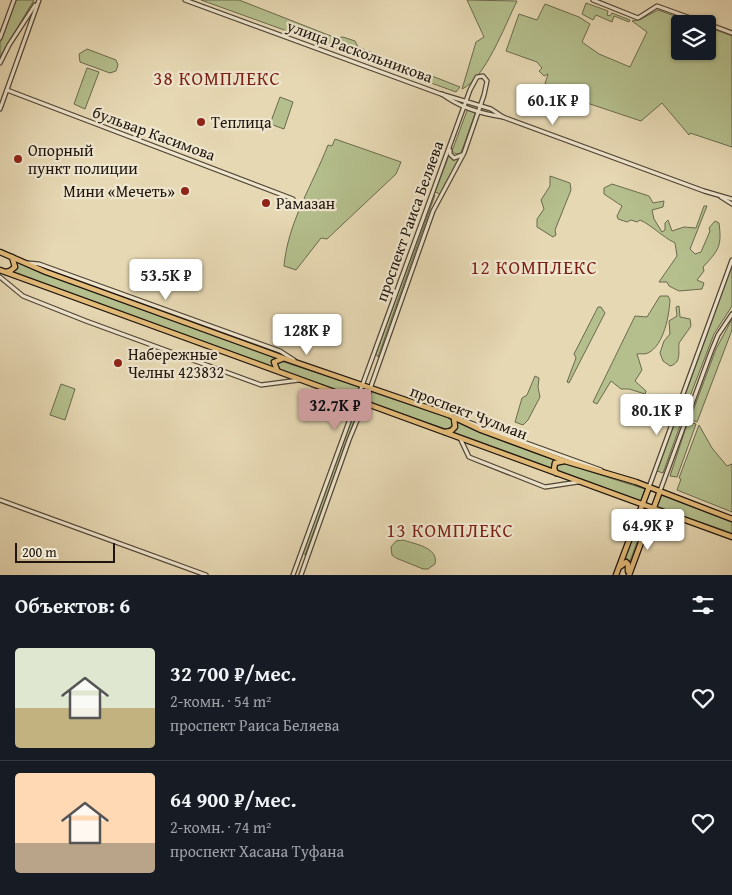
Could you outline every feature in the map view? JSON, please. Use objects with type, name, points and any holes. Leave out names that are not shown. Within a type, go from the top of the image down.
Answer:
[{"type":"main road","name":"проспект Чулман","points":[[0,252],[46,272],[454,418],[565,461],[649,487],[732,519]]},
{"type":"main road","points":[[2,271],[10,271],[15,267],[12,257]]},
{"type":"main road","name":"проспект Чулман","points":[[2,271],[732,537]]},
{"type":"main road","points":[[277,371],[274,362],[286,359]]},
{"type":"main road","points":[[444,432],[450,431],[455,427],[454,418]]},
{"type":"main road","points":[[556,473],[554,469],[555,463],[565,461]]},
{"type":"main road","points":[[617,574],[649,487]]},
{"type":"main road","points":[[628,575],[660,491]]},
{"type":"main road","points":[[617,574],[622,563],[626,562],[628,564],[628,575]]},
{"type":"street","points":[[0,38],[14,0]]},
{"type":"street","points":[[0,63],[9,45],[38,0]]},
{"type":"street","points":[[0,109],[38,0]]},
{"type":"street","name":"улица Раскольникова","points":[[185,0],[441,94],[466,100],[503,117]]},
{"type":"street","points":[[593,0],[638,18],[656,6],[682,15]]},
{"type":"street","points":[[716,27],[732,33]]},
{"type":"street","name":"проспект Раиса Беляева","points":[[293,575],[466,100],[476,78],[483,76],[487,81],[481,106],[464,153],[439,199],[301,575]]},
{"type":"street","name":"бульвар Касимова","points":[[7,90],[293,199]]},
{"type":"street","name":"улица Раскольникова","points":[[441,94],[451,101],[464,106],[503,117],[720,197],[732,199]]},
{"type":"street","points":[[450,147],[450,154],[454,158],[460,158],[464,153]]},
{"type":"street","points":[[432,194],[437,194],[439,199]]},
{"type":"street","points":[[720,197],[732,204]]},
{"type":"street","points":[[649,487],[732,260]]},
{"type":"street","points":[[23,262],[40,264],[280,351],[301,364]]},
{"type":"street","points":[[0,277],[23,296],[261,385],[299,380]]},
{"type":"street","points":[[660,491],[718,336],[732,314]]},
{"type":"street","points":[[374,353],[377,358],[382,357]]},
{"type":"street","points":[[680,400],[681,410],[687,411],[691,407]]},
{"type":"street","points":[[454,418],[462,418],[595,466],[604,472]]},
{"type":"street","points":[[459,438],[469,457],[545,487],[578,482]]},
{"type":"street","points":[[0,500],[206,575]]},
{"type":"street","points":[[299,558],[304,556],[306,561]]},
{"type":"green space","points":[[16,0],[34,0],[0,57],[0,43]]},
{"type":"green space","points":[[201,0],[239,0],[336,38],[343,37],[355,41],[358,47],[460,87],[456,92]]},
{"type":"green space","points":[[467,0],[517,1],[486,63],[479,74],[462,89],[476,42],[484,37]]},
{"type":"green space","points":[[586,3],[608,11],[607,15],[610,16],[612,13],[630,20],[629,22],[614,16],[612,22],[596,15],[593,20],[582,14]]},
{"type":"green space","points":[[545,4],[579,17],[590,24],[582,42],[599,54],[630,67],[647,32],[632,21],[641,19],[658,10],[672,15],[671,60],[716,60],[716,30],[732,36],[732,147],[690,133],[689,135],[662,103],[641,121],[587,103],[575,108],[570,106],[565,95],[544,87],[548,74],[544,76],[539,71],[542,68],[537,62],[506,51],[519,14],[537,20]]},
{"type":"green space","points":[[87,49],[116,60],[118,65],[116,71],[110,73],[80,62],[79,54]]},
{"type":"green space","points":[[87,68],[99,72],[85,109],[74,104]]},
{"type":"green space","points":[[280,97],[293,102],[284,129],[270,124]]},
{"type":"green space","points":[[468,108],[476,111],[461,153],[456,154],[452,151]]},
{"type":"green space","points":[[335,139],[401,162],[396,174],[327,239],[321,238],[296,270],[284,266],[286,250],[295,219],[328,145],[332,146]]},
{"type":"green space","points":[[449,155],[454,159],[460,159],[440,194],[435,192]]},
{"type":"green space","points":[[550,176],[570,183],[571,190],[555,230],[556,235],[553,237],[537,227],[537,219],[544,209],[541,200],[550,186]]},
{"type":"green space","points":[[612,184],[649,196],[653,203],[664,201],[663,207],[652,210],[654,219],[662,232],[665,230],[665,223],[668,220],[672,231],[684,227],[696,228],[704,206],[707,206],[690,249],[695,254],[701,252],[710,231],[709,228],[715,221],[719,223],[720,237],[716,252],[703,267],[704,271],[697,280],[704,283],[702,289],[679,291],[669,286],[667,282],[659,282],[677,256],[675,243],[640,220],[637,222],[631,220],[627,222],[618,219],[617,216],[622,206],[604,194],[604,188]]},
{"type":"green space","points":[[435,195],[378,357],[376,354],[433,196]]},
{"type":"green space","points":[[17,262],[276,357],[272,361],[273,367],[11,273],[16,268]]},
{"type":"green space","points":[[732,265],[732,306],[714,334],[685,409],[681,406]]},
{"type":"green space","points":[[660,296],[668,296],[670,300],[665,330],[658,344],[653,349],[645,354],[637,354],[642,370],[635,381],[646,391],[645,394],[629,389],[621,389],[611,381],[597,404],[593,402],[635,316],[647,317]]},
{"type":"green space","points":[[679,306],[680,317],[690,319],[691,326],[679,343],[678,360],[670,366],[663,361],[660,353],[664,341],[670,334],[669,321],[677,316],[676,307]]},
{"type":"green space","points":[[598,307],[601,307],[605,313],[569,383],[567,382],[576,358],[574,354]]},
{"type":"green space","points":[[732,319],[732,330],[697,422],[692,420],[691,416],[716,349]]},
{"type":"green space","points":[[281,361],[359,387],[355,397],[279,370],[277,362]]},
{"type":"green space","points":[[535,376],[539,378],[540,397],[528,420],[523,425],[515,422],[522,398],[527,395]]},
{"type":"green space","points":[[61,384],[75,389],[65,420],[50,415]]},
{"type":"green space","points":[[372,392],[449,418],[453,422],[452,427],[446,429],[368,403]]},
{"type":"green space","points":[[357,404],[360,405],[305,555],[303,553]]},
{"type":"green space","points":[[679,410],[685,412],[663,473],[657,471]]},
{"type":"green space","points":[[457,422],[556,460],[552,463],[552,469],[452,433],[456,430]]},
{"type":"green space","points":[[690,422],[696,424],[677,477],[670,476],[687,424]]},
{"type":"green space","points":[[699,425],[712,448],[727,466],[732,464],[732,512],[677,490],[681,479],[679,478]]},
{"type":"green space","points":[[562,463],[645,489],[641,501],[559,472],[556,466]]},
{"type":"green space","points":[[661,495],[732,522],[732,533],[657,507]]},
{"type":"green space","points":[[644,508],[649,510],[630,561],[624,559]]},
{"type":"green space","points":[[403,540],[430,550],[435,558],[435,564],[428,569],[423,569],[392,555],[391,547],[396,541]]},
{"type":"place","name":"Теплица","points":[[201,122]]},
{"type":"place","name":"Опорный пункт полиции","points":[[18,159]]},
{"type":"place","name":"Мини «Мечеть»","points":[[185,191]]},
{"type":"place","name":"Рамазан","points":[[266,203]]},
{"type":"place","name":"Набережные Челны 423832","points":[[118,363]]},
{"type":"district","name":"38 КОМПЛЕКС","points":[[217,78]]},
{"type":"district","name":"12 КОМПЛЕКС","points":[[534,267]]},
{"type":"district","name":"13 КОМПЛЕКС","points":[[450,530]]}]
